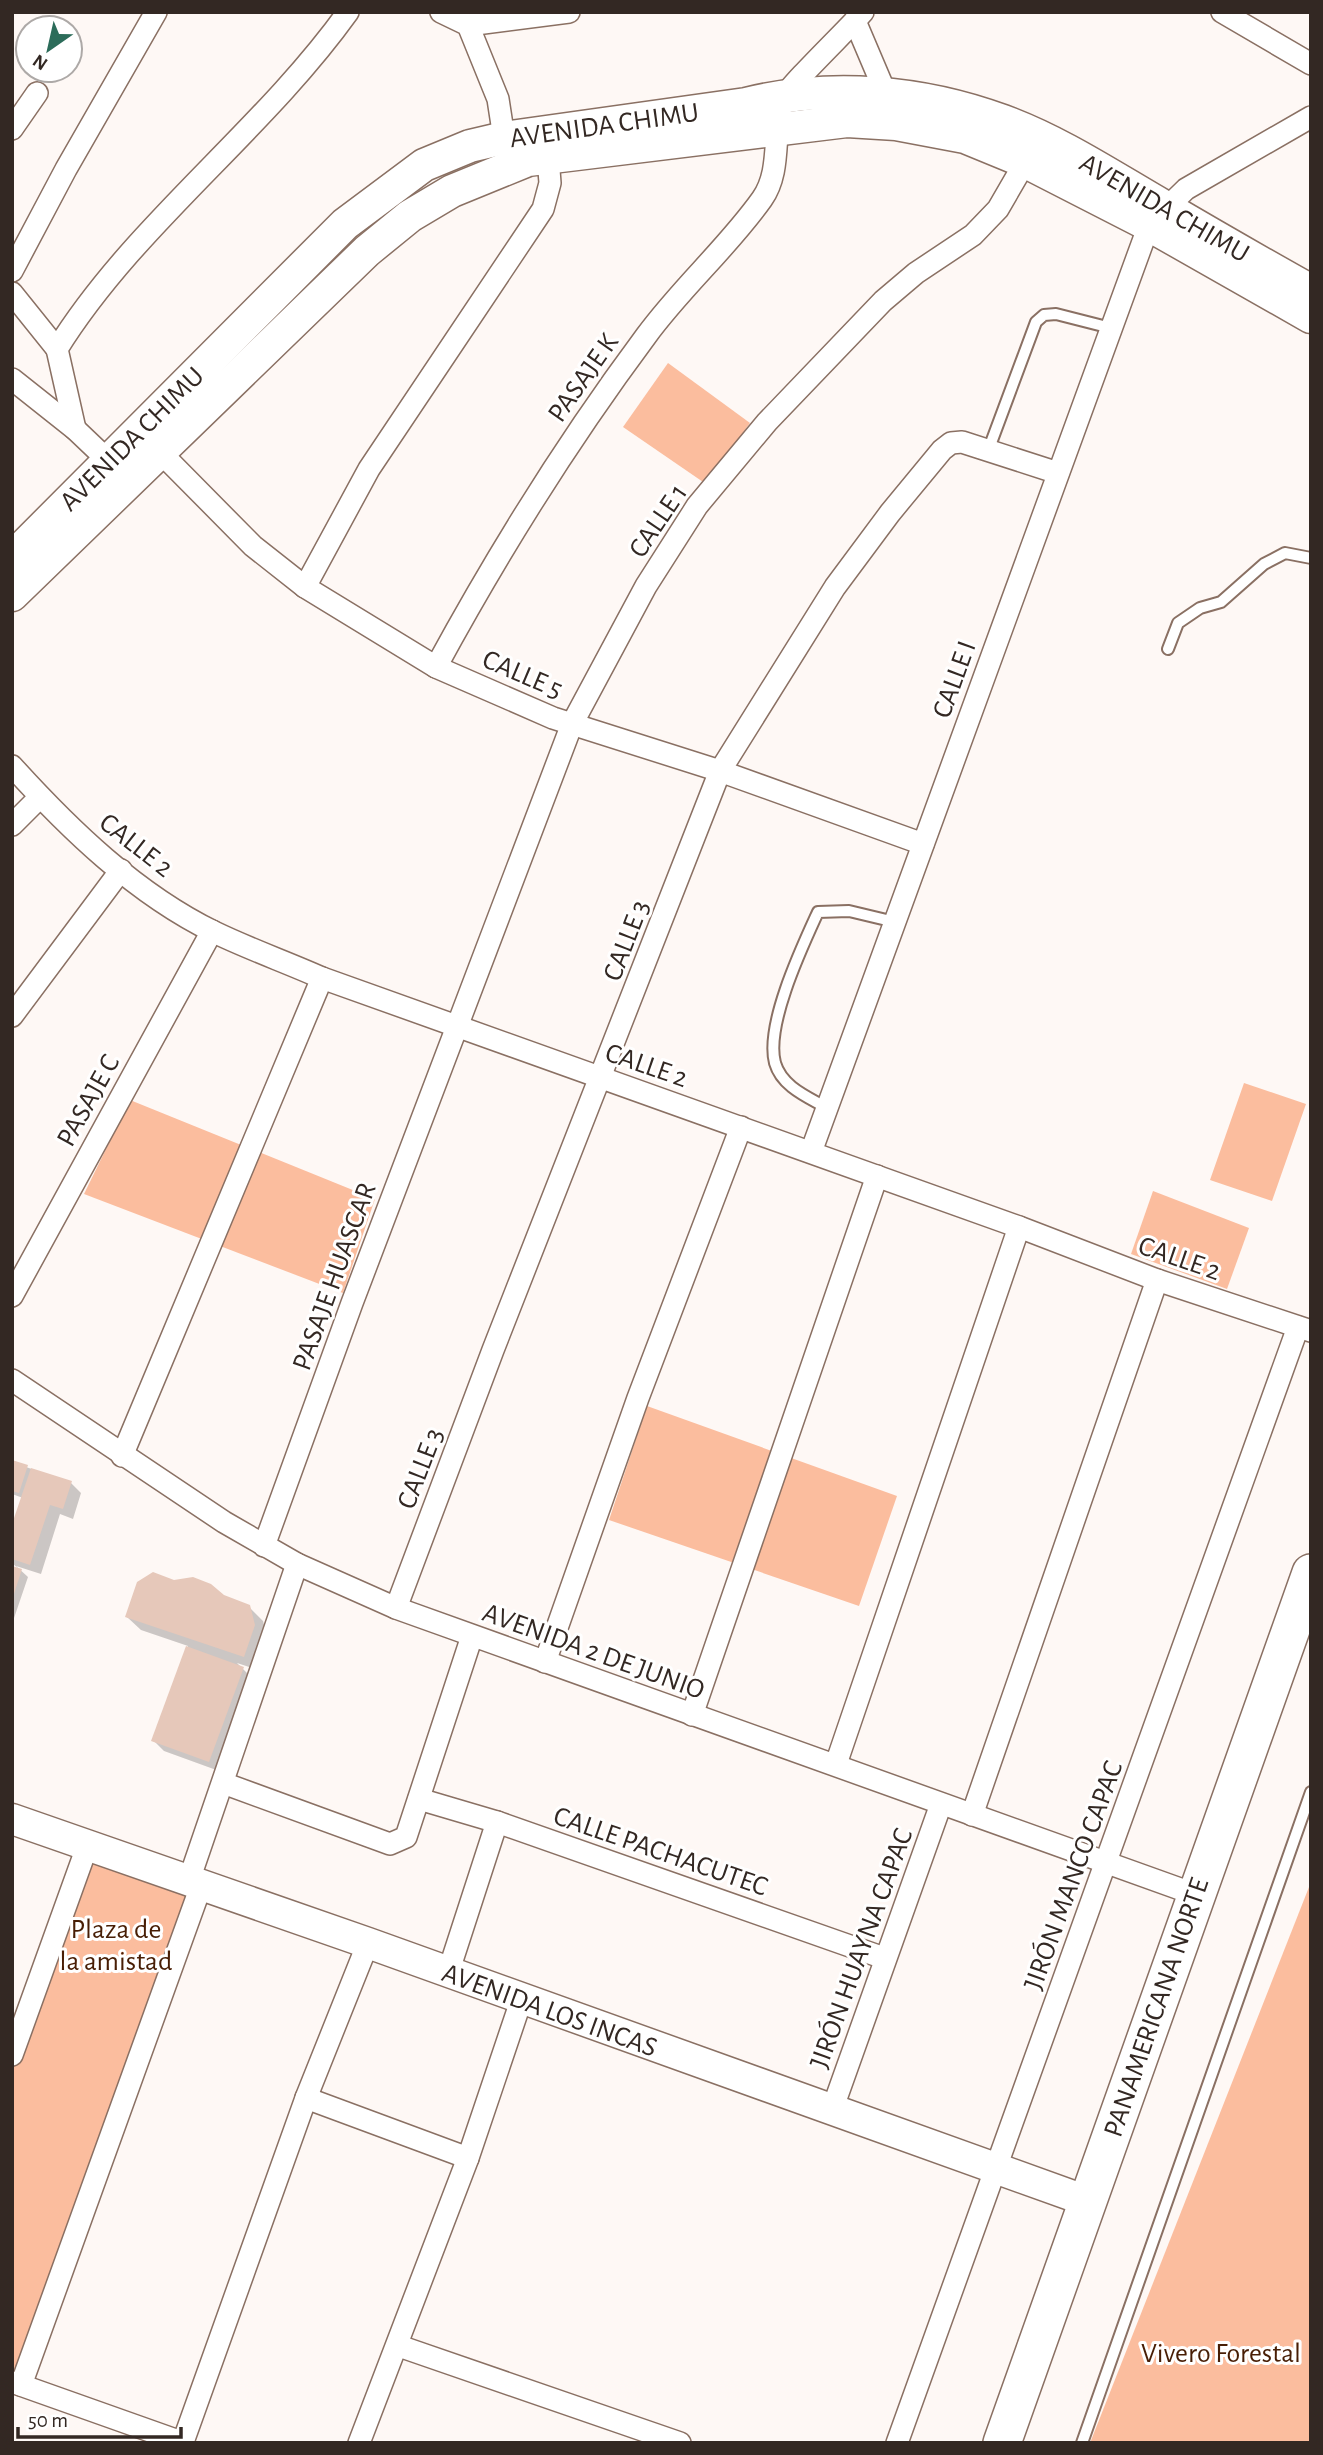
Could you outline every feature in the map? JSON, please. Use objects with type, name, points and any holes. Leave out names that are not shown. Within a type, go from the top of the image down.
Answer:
[{"type":"highway","name":"PANAMERICANA NORTE","points":[[1002,2443],[1194,1894],[1311,1573]]},
{"type":"main road","name":"AVENIDA CHIMU","points":[[12,558],[118,470],[159,451],[367,251],[410,216],[452,191],[528,160],[547,144],[784,94],[886,94],[933,102],[1003,121],[1032,150],[1156,216],[1311,291]]},
{"type":"main road","name":"AVENIDA CHIMU","points":[[12,594],[118,470],[345,224],[424,165],[470,146],[504,138],[547,144],[777,130],[847,121],[903,124],[1032,150]]},
{"type":"main road","name":"AVENIDA CHIMU","points":[[1156,216],[1311,317]]},
{"type":"street","points":[[12,271],[66,169],[156,12]]},
{"type":"street","points":[[57,349],[84,306],[304,69],[348,12]]},
{"type":"street","points":[[441,12],[468,25],[500,16],[569,12]]},
{"type":"street","points":[[1222,12],[1311,64]]},
{"type":"street","points":[[784,94],[859,17],[886,94]]},
{"type":"street","points":[[468,25],[498,99],[504,138]]},
{"type":"street","points":[[12,128],[37,93]]},
{"type":"street","name":"PASAJE K","points":[[436,667],[498,554],[588,416],[671,304],[764,196],[775,170],[777,130],[784,94]]},
{"type":"street","points":[[1156,216],[1186,189],[1311,117]]},
{"type":"street","points":[[305,587],[369,469],[543,209],[550,183],[547,144]]},
{"type":"street","name":"CALLE 1","points":[[456,1026],[572,724],[646,586],[697,506],[767,422],[883,301],[916,273],[974,234],[998,209],[1032,150]]},
{"type":"street","name":"CALLE I","points":[[811,1152],[1111,328],[1156,216]]},
{"type":"street","points":[[12,293],[57,349],[75,429]]},
{"type":"street","points":[[12,379],[75,429],[118,470]]},
{"type":"street","name":"CALLE 3","points":[[396,1608],[493,1350],[602,1078],[720,771],[835,587],[890,513],[942,450],[951,443],[962,442],[1058,473]]},
{"type":"street","name":"CALLE 5","points":[[159,451],[253,546],[305,587],[436,667],[572,724],[720,771],[923,844]]},
{"type":"street","name":"CALLE 2","points":[[12,766],[82,838],[121,870],[212,931],[322,978],[1019,1227],[1157,1280],[1304,1329]]},
{"type":"street","points":[[12,825],[40,797]]},
{"type":"street","points":[[12,1016],[121,870]]},
{"type":"street","name":"PASAJE C","points":[[12,1296],[212,931]]},
{"type":"street","points":[[122,1456],[322,978]]},
{"type":"street","name":"PASAJE HUASCAR","points":[[264,1546],[456,1026]]},
{"type":"street","points":[[545,1662],[638,1398],[741,1127]]},
{"type":"street","points":[[692,1715],[877,1176]]},
{"type":"street","points":[[836,1764],[1019,1227]]},
{"type":"street","points":[[972,1815],[1157,1280]]},
{"type":"street","name":"JIRÓN MANCO CAPAC","points":[[897,2443],[1106,1863],[1304,1329]]},
{"type":"street","name":"AVENIDA 2 DE JUNIO","points":[[12,1380],[122,1456],[264,1546],[297,1564],[396,1608],[1194,1894]]},
{"type":"street","points":[[297,1564],[223,1783],[195,1883],[17,2384],[183,2443],[306,2098],[368,1943]]},
{"type":"street","points":[[223,1783],[390,1844],[405,1837],[472,1636]]},
{"type":"street","name":"CALLE PACHACUTEC","points":[[419,1799],[498,1822],[884,1958]]},
{"type":"street","name":"JIRÓN HUAYNA CAPAC","points":[[832,2110],[941,1804]]},
{"type":"street","name":"AVENIDA LOS INCAS","points":[[12,1819],[368,1943],[1087,2201]]},
{"type":"street","points":[[448,1973],[498,1822]]},
{"type":"street","points":[[12,2054],[88,1844]]},
{"type":"street","points":[[359,2443],[399,2346],[468,2158],[522,1998]]},
{"type":"street","points":[[306,2098],[468,2158]]},
{"type":"street","points":[[399,2346],[680,2443]]},
{"type":"lane","points":[[988,451],[1036,322],[1044,315],[1056,314],[1111,328]]},
{"type":"lane","points":[[1168,649],[1178,623],[1200,608],[1221,602],[1264,564],[1285,554],[1311,558]]},
{"type":"lane","points":[[827,1108],[792,1088],[775,1063],[776,1028],[795,963],[818,912],[849,911],[895,922]]},
{"type":"lane","points":[[1082,2443],[1311,1792]]},
{"type":"green space","points":[[668,363],[750,423],[706,484],[623,427]]},
{"type":"green space","points":[[1244,1083],[1306,1104],[1272,1201],[1210,1180]]},
{"type":"green space","points":[[130,1100],[375,1199],[343,1293],[84,1194]]},
{"type":"green space","points":[[1153,1191],[1249,1228],[1227,1289],[1131,1254]]},
{"type":"green space","points":[[647,1406],[897,1496],[859,1606],[609,1520]]},
{"type":"green space","name":"Plaza de la amistad","points":[[88,1844],[201,1886],[12,2382],[12,2058]]},
{"type":"green space","name":"Vivero Forestal","points":[[1311,1882],[1311,2443],[1090,2443]]},
{"type":"building","points":[[12,1460],[28,1465],[19,1493],[12,1491]]},
{"type":"building","points":[[31,1468],[72,1481],[63,1509],[50,1505],[30,1565],[12,1559],[12,1524]]},
{"type":"building","points":[[12,1566],[22,1569],[13,1597],[12,1597]]},
{"type":"building","points":[[153,1572],[174,1580],[193,1577],[211,1584],[224,1595],[250,1605],[255,1625],[244,1657],[125,1617],[137,1582]]},
{"type":"building","points":[[186,1646],[244,1667],[209,1762],[151,1741]]}]
